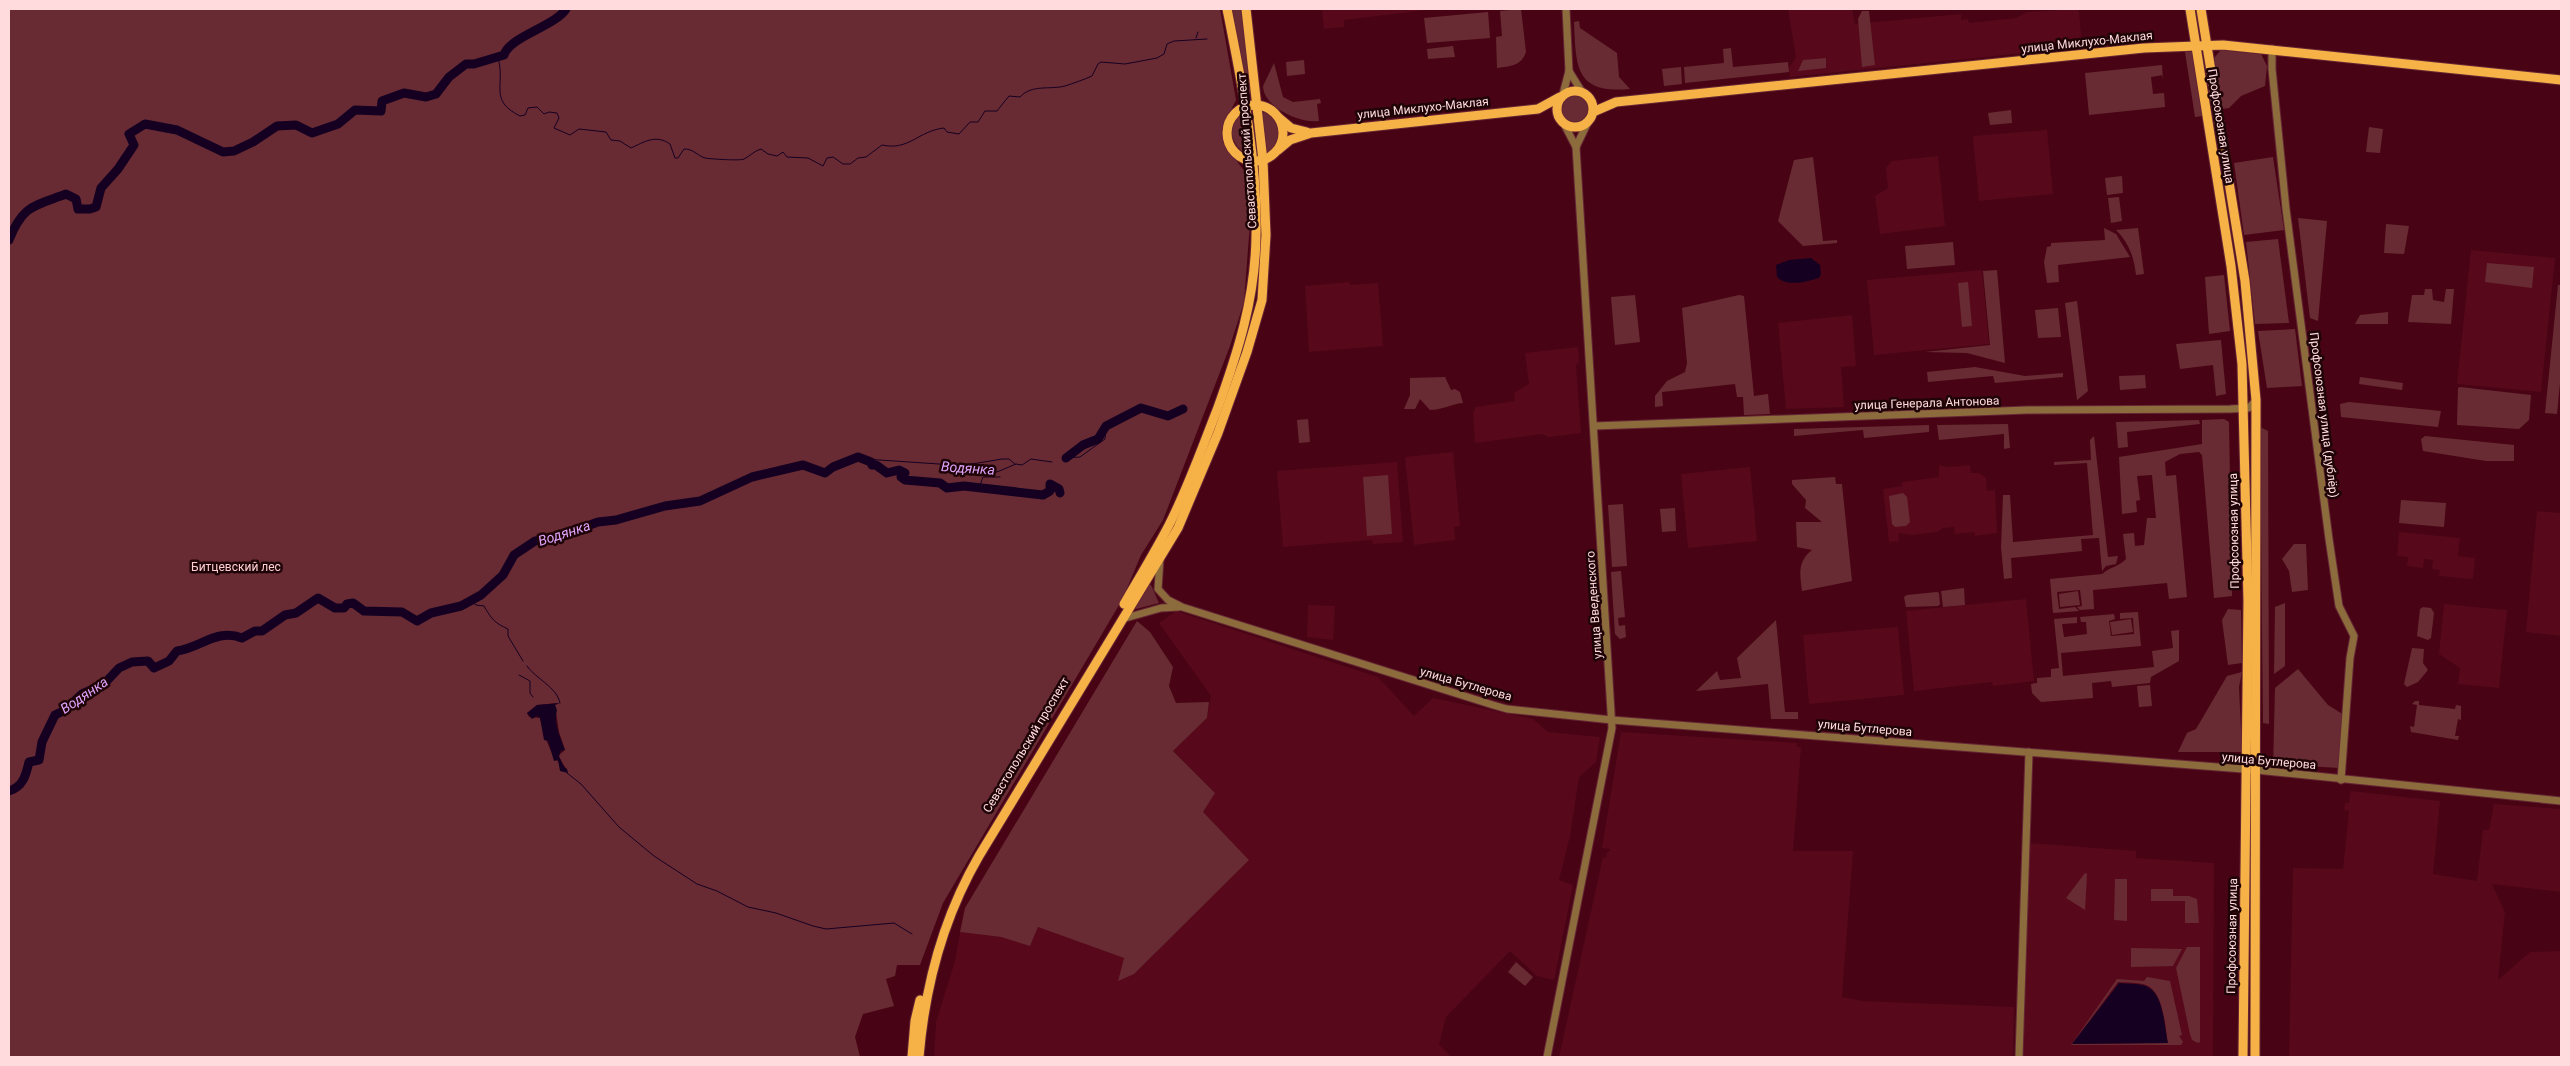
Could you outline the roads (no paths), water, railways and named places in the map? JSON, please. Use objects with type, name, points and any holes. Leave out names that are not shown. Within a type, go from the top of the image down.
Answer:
[{"type":"main road","name":"Севастопольский проспект","points":[[919,1057],[925,1006],[932,971],[954,904],[979,856],[1160,557],[1190,503],[1237,354],[1252,298],[1256,236],[1252,162],[1246,107],[1227,9]]},
{"type":"main road","name":"Севастопольский проспект","points":[[912,1057],[915,1021],[932,952],[950,903],[976,854],[1157,549],[1202,461],[1247,352],[1262,300],[1266,235],[1263,161],[1246,9]]},
{"type":"main road","name":"Профсоюзная улица","points":[[2190,9],[2231,266],[2242,364],[2252,770],[2255,1057]]},
{"type":"main road","name":"Профсоюзная улица","points":[[2201,9],[2245,281],[2256,400],[2252,770],[2243,1057]]},
{"type":"main road","name":"улица Миклухо-Маклая","points":[[1593,112],[1616,102],[2144,48],[2207,44],[2272,49],[2561,80]]},
{"type":"main road","points":[[1538,109],[1562,122],[1579,127],[1588,122],[1593,112],[1592,103],[1585,93],[1572,90],[1562,96],[1556,108],[1562,122]]},
{"type":"main road","name":"улица Миклухо-Маклая","points":[[1585,93],[1616,102]]},
{"type":"main road","name":"улица Миклухо-Маклая","points":[[1263,161],[1290,140],[1311,133],[1538,109],[1562,96]]},
{"type":"main road","points":[[1258,105],[1246,107],[1234,114],[1230,120],[1227,132],[1230,144],[1236,152],[1252,162],[1263,161]]},
{"type":"main road","name":"улица Миклухо-Маклая","points":[[1258,105],[1276,114],[1292,128],[1311,133]]},
{"type":"main road","points":[[1276,114],[1283,132],[1278,150]]},
{"type":"street","points":[[1562,96],[1569,71],[1566,9]]},
{"type":"street","name":"Профсоюзная улица (дублёр)","points":[[2272,49],[2272,69],[2286,209],[2329,539],[2339,606],[2354,636],[2350,658],[2341,780]]},
{"type":"street","points":[[1569,71],[1585,93]]},
{"type":"street","name":"улица Введенского","points":[[1547,1057],[1612,720],[1576,147],[1562,122]]},
{"type":"street","name":"улица Введенского","points":[[1576,147],[1588,122]]},
{"type":"street","points":[[2244,409],[2253,405],[2256,400]]},
{"type":"street","name":"улица Генерала Антонова","points":[[1594,426],[2027,410],[2244,409]]},
{"type":"street","points":[[2244,444],[2252,438],[2257,444]]},
{"type":"street","name":"улица Бутлерова","points":[[1160,557],[1158,589],[1168,600],[1182,607],[1493,706],[1612,720],[2252,770],[2561,801]]},
{"type":"street","name":"улица Бутлерова","points":[[1122,619],[1160,608],[1182,607]]},
{"type":"street","points":[[2019,1057],[2029,752]]},
{"type":"waterway","points":[[9,240],[14,228],[25,213],[46,201],[66,194],[76,199],[78,209],[96,207],[101,188],[118,169],[134,145],[129,134],[145,124],[177,130],[223,152],[234,151],[253,142],[277,126],[296,125],[312,133],[338,124],[355,110],[381,111],[382,101],[404,93],[426,97],[436,94],[449,77],[466,64],[474,64],[504,55],[514,43],[552,21],[566,9]]},
{"type":"waterway","points":[[1196,38],[1198,32]]},
{"type":"waterway","points":[[498,58],[500,91],[504,104],[520,116],[525,115],[528,108],[537,107],[544,114],[549,112],[557,113],[559,118],[554,128],[570,135],[579,129],[606,132],[611,140],[620,141],[631,148],[650,140],[665,141],[670,144],[675,158],[678,158],[684,149],[705,158],[742,160],[761,149],[768,154],[777,156],[783,152],[787,157],[808,158],[823,166],[827,158],[833,157],[843,164],[850,164],[858,158],[866,157],[882,145],[891,146],[907,143],[935,130],[944,128],[947,132],[959,134],[970,122],[978,122],[985,111],[997,111],[1009,96],[1020,97],[1030,90],[1065,86],[1082,80],[1092,76],[1101,62],[1125,64],[1157,58],[1164,54],[1167,44],[1174,41],[1207,39]]},
{"type":"waterway","name":"Водянка","points":[[1066,458],[1083,445],[1098,439],[1106,426],[1141,408],[1168,416],[1183,409]]},
{"type":"waterway","points":[[1066,458],[1080,457],[1105,439],[1106,426]]},
{"type":"waterway","name":"Водянка","points":[[9,791],[18,787],[21,783],[29,762],[39,760],[42,742],[55,715],[65,710],[82,694],[103,685],[119,668],[132,662],[148,661],[154,668],[169,661],[177,651],[217,637],[225,635],[242,638],[255,631],[262,631],[285,615],[296,613],[318,598],[335,608],[344,608],[347,604],[353,603],[364,611],[402,612],[417,621],[431,613],[461,606],[481,595],[503,575],[514,555],[535,541],[568,533],[598,522],[616,520],[665,506],[700,501],[752,477],[803,465],[825,473],[833,467],[858,457],[871,462],[872,465],[876,465],[887,473],[899,470],[905,473],[901,477],[905,480],[940,483],[947,488],[964,486],[1043,495],[1050,491],[1050,484],[1059,489],[1060,493]]},
{"type":"waterway","name":"Водянка","points":[[865,459],[939,464],[997,472],[1016,464],[1022,465],[1031,459],[1052,462]]},
{"type":"waterway","points":[[954,467],[1002,459],[1009,459],[1015,464]]},
{"type":"waterway","points":[[979,488],[983,477],[1000,477]]},
{"type":"waterway","points":[[471,601],[476,605],[484,606],[494,620],[508,629],[508,636],[523,661]]},
{"type":"waterway","points":[[527,666],[555,692],[560,703]]},
{"type":"waterway","points":[[519,675],[530,681],[530,693],[533,697]]},
{"type":"waterway","points":[[567,773],[581,784],[619,827],[654,856],[697,884],[717,891],[748,907],[776,913],[813,926],[826,929],[894,923],[912,934]]},
{"type":"park label","name":"Битцевский лес","points":[[236,567]]}]
